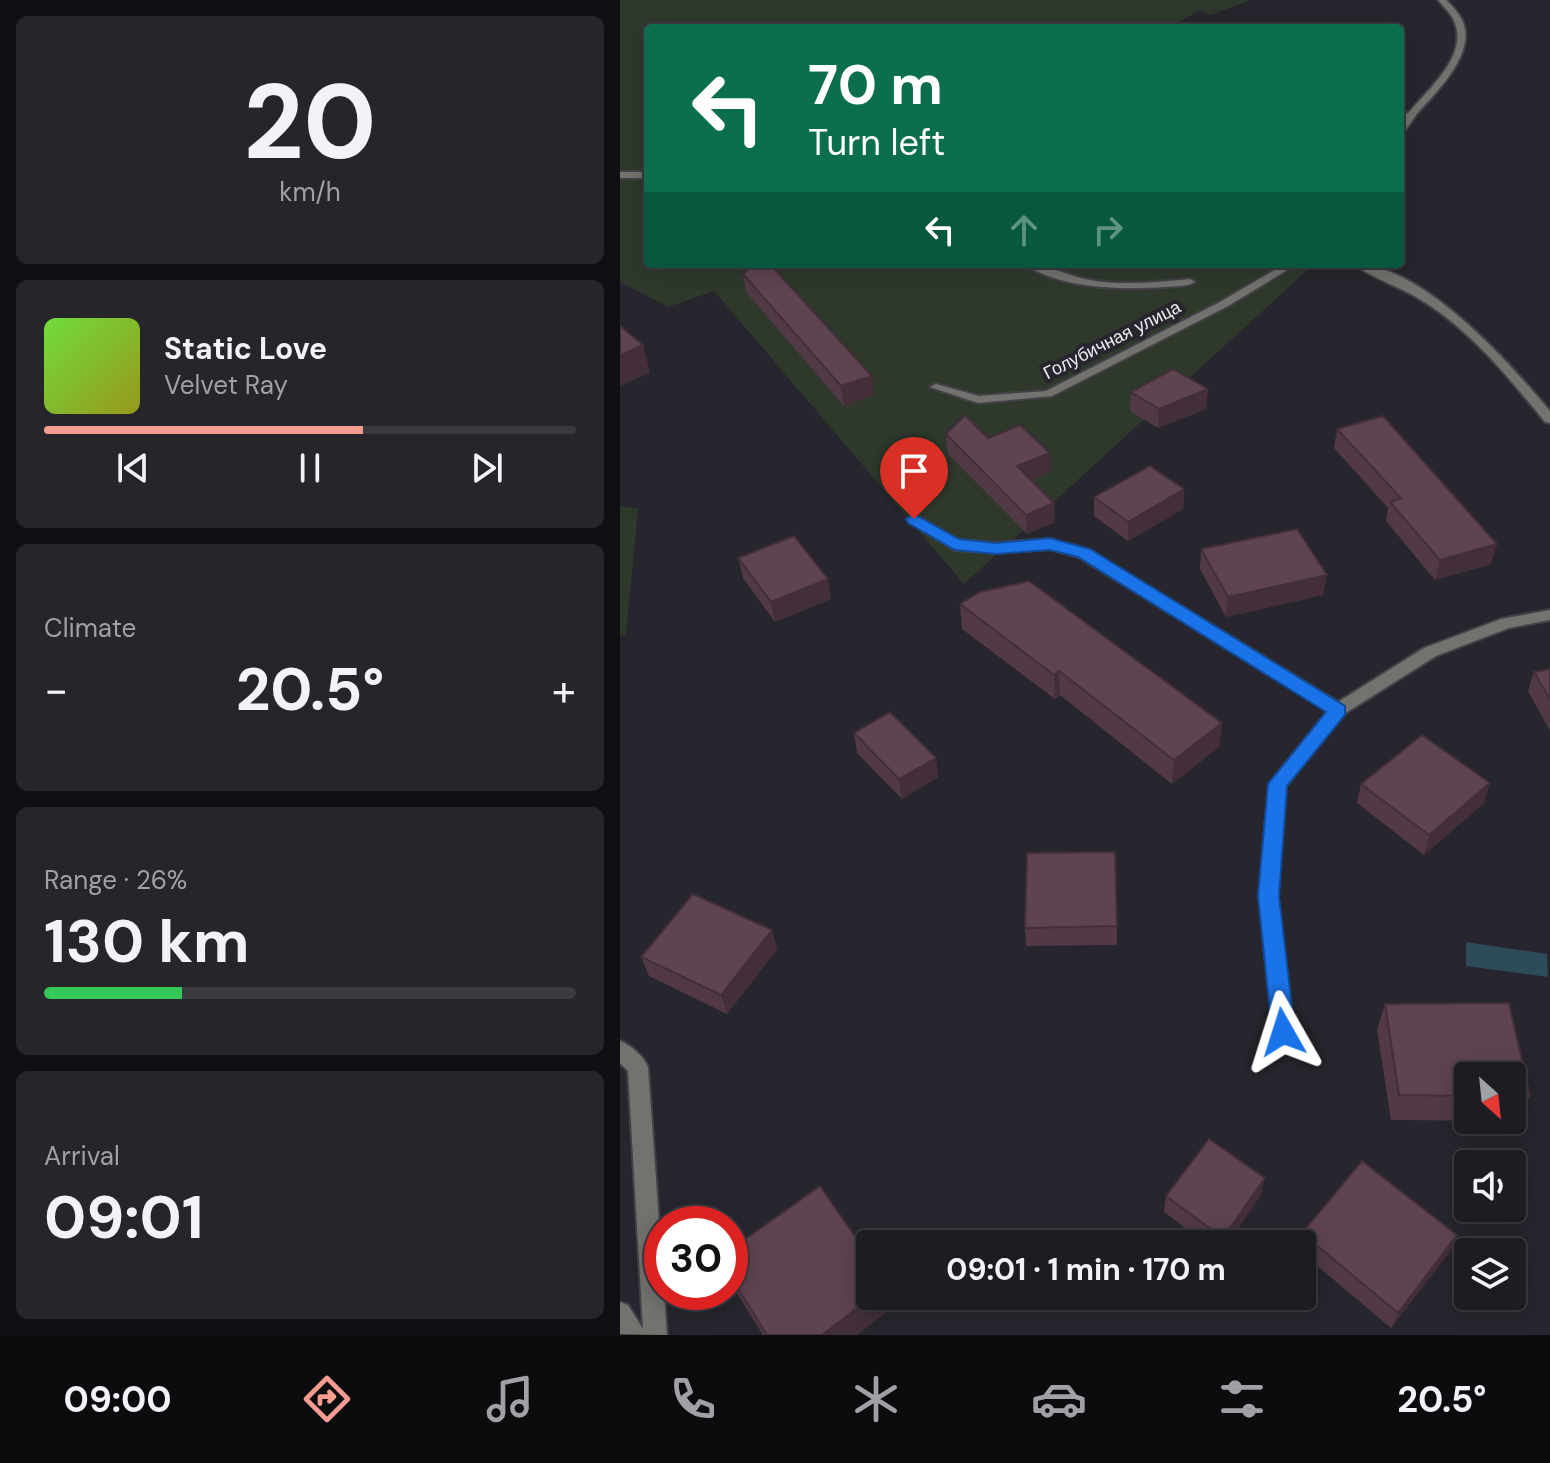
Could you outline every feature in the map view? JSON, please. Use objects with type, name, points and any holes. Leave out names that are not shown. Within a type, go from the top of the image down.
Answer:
[{"type":"street","points":[[1404,125],[1411,115]]},
{"type":"street","points":[[1369,268],[1399,282],[1452,315],[1518,381],[1550,419]]},
{"type":"street","points":[[914,519],[955,545],[996,548],[1050,544],[1084,553],[1338,710]]},
{"type":"street","points":[[1283,1032],[1268,896],[1278,784],[1338,710],[1430,652],[1506,623],[1550,615]]},
{"type":"street","points":[[620,1050],[638,1067],[655,1335]]},
{"type":"street","points":[[620,1313],[634,1335]]},
{"type":"lane","points":[[1411,115],[1446,73],[1463,44],[1460,23],[1442,0]]},
{"type":"lane","points":[[620,175],[644,175]]},
{"type":"lane","points":[[1039,268],[1073,281],[1113,288],[1190,282]]},
{"type":"lane","name":"Голубичная улица","points":[[936,387],[978,400],[1048,394],[1224,304],[1285,268]]},
{"type":"green space","points":[[620,0],[1251,0],[1210,15],[1200,10],[1176,24],[644,24],[644,268],[1310,268],[964,584],[714,291],[668,307],[620,282]]},
{"type":"green space","points":[[620,506],[638,509],[626,634],[620,636]]},
{"type":"water","points":[[1466,942],[1547,954],[1548,977],[1466,966]]},
{"type":"building","points":[[750,268],[774,268],[872,376],[841,386],[743,274]]},
{"type":"building","points":[[620,326],[643,345],[620,355]]},
{"type":"building","points":[[1173,369],[1208,389],[1159,409],[1131,392]]},
{"type":"building","points":[[965,415],[988,438],[1020,425],[1050,453],[1017,466],[1054,503],[1026,515],[946,434]]},
{"type":"building","points":[[1383,416],[1497,544],[1440,560],[1390,502],[1401,498],[1337,429]]},
{"type":"building","points":[[1150,466],[1184,489],[1128,522],[1094,497]]},
{"type":"building","points":[[1297,529],[1327,575],[1228,597],[1201,549]]},
{"type":"building","points":[[794,536],[828,579],[771,602],[738,558]]},
{"type":"building","points":[[1029,581],[1222,723],[1174,760],[1059,671],[1054,675],[960,604],[980,592]]},
{"type":"building","points":[[1550,669],[1550,699],[1534,672]]},
{"type":"building","points":[[890,712],[936,758],[899,779],[854,733]]},
{"type":"building","points":[[1422,735],[1490,783],[1429,835],[1361,784]]},
{"type":"building","points":[[1115,852],[1117,926],[1025,928],[1027,853]]},
{"type":"building","points":[[693,894],[772,930],[721,995],[641,957]]},
{"type":"building","points":[[1509,1003],[1522,1062],[1454,1062],[1454,1096],[1399,1095],[1385,1004]]},
{"type":"building","points":[[1209,1139],[1265,1178],[1229,1230],[1212,1230],[1166,1196]]},
{"type":"building","points":[[1362,1161],[1457,1235],[1398,1313],[1316,1245],[1316,1230],[1304,1230]]},
{"type":"building","points":[[820,1186],[856,1238],[856,1309],[822,1335],[767,1335],[748,1305],[748,1237]]},
{"type":"route","points":[[914,519],[955,545],[996,548],[1050,544],[1084,553],[1338,710],[1278,784],[1268,896],[1283,1032]]}]
